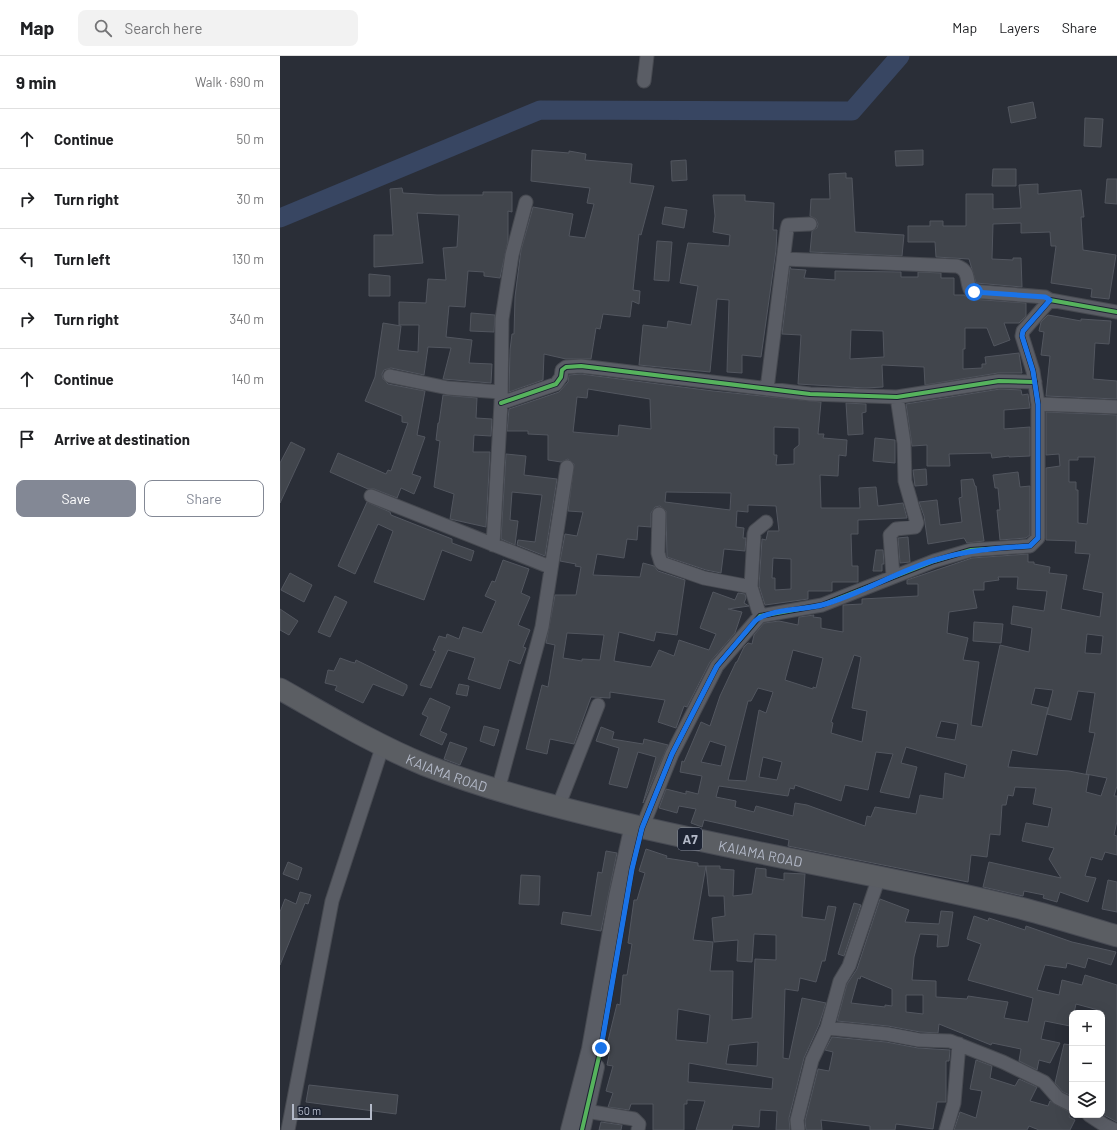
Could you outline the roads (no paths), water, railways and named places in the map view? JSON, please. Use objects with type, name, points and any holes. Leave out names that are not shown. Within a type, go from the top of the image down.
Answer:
[{"type":"highway","name":"KAIAMA ROAD","points":[[280,690],[348,728],[398,753],[451,775],[636,831],[971,896],[1117,936]]},
{"type":"highway","name":"KAIAMA ROAD","points":[[280,700],[317,722],[380,754],[434,777],[506,802],[1023,918],[1117,947]]},
{"type":"street","points":[[644,81],[647,56]]},
{"type":"street","points":[[493,545],[501,397],[502,319],[512,255],[526,202]]},
{"type":"street","points":[[767,389],[788,225],[792,223],[810,224]]},
{"type":"street","points":[[784,259],[957,266],[963,268],[968,275],[971,291],[1045,297],[1050,300],[1117,312]]},
{"type":"street","points":[[569,1130],[590,1049],[617,897],[636,831],[672,754],[717,666],[760,616],[822,605],[934,560],[971,550],[1030,546],[1035,543],[1038,538],[1038,404],[1035,382],[1022,336],[1023,331],[1050,300]]},
{"type":"street","points":[[390,376],[501,397],[556,384],[561,378],[562,370],[566,366],[581,366],[810,394],[897,397],[999,381],[1035,382]]},
{"type":"street","points":[[893,576],[890,535],[896,529],[915,527],[917,523],[905,481],[904,443],[897,397]]},
{"type":"street","points":[[1038,404],[1117,407]]},
{"type":"street","points":[[498,790],[542,627],[550,567],[567,468]]},
{"type":"street","points":[[371,496],[550,567]]},
{"type":"street","points":[[659,514],[658,553],[662,563],[704,578],[751,587]]},
{"type":"street","points":[[760,616],[751,587],[754,534],[755,531],[766,522]]},
{"type":"street","points":[[558,807],[598,705]]},
{"type":"street","points":[[288,1130],[332,901],[380,754]]},
{"type":"street","points":[[582,1130],[601,1048],[632,869],[636,831]]},
{"type":"street","points":[[798,1130],[797,1120],[812,1060],[827,1028],[840,981],[849,966],[876,886]]},
{"type":"street","points":[[827,1028],[887,1034],[919,1040],[950,1041],[1003,1062],[1044,1082],[1058,1098],[1069,1104]]},
{"type":"street","points":[[946,1130],[954,1103],[959,1044]]},
{"type":"street","points":[[586,1111],[634,1120],[639,1124],[638,1130]]},
{"type":"street","points":[[1094,1118],[1115,1130]]},
{"type":"waterway","points":[[280,218],[540,110],[852,111],[900,56]]}]
